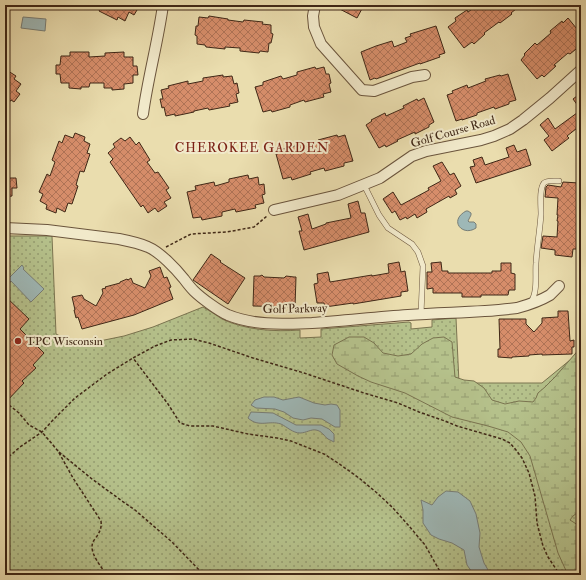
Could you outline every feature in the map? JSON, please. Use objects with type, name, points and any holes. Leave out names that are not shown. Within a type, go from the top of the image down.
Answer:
[{"type":"street","points":[[143,114],[163,5]]},
{"type":"street","points":[[315,5],[313,16],[314,27],[321,44],[362,90],[374,91],[412,77],[425,75]]},
{"type":"street","name":"Golf Course Road","points":[[274,210],[338,195],[380,178],[412,156],[426,151],[481,140],[510,129],[536,110],[581,70]]},
{"type":"street","name":"Golf Parkway","points":[[5,228],[47,230],[119,239],[148,246],[183,277],[194,291],[218,309],[228,315],[267,324],[339,322],[421,314],[517,308],[550,295],[559,286]]},
{"type":"lane","points":[[530,304],[535,293],[541,192],[545,182],[559,181]]},
{"type":"lane","points":[[364,185],[379,215],[388,228],[412,244],[418,252],[423,266],[421,314]]},
{"type":"path","points":[[156,252],[192,234],[227,232],[254,227],[274,210]]},
{"type":"path","points":[[5,460],[20,447],[42,432],[75,398],[101,378],[155,346],[171,340],[193,339],[398,403],[457,426],[502,439],[510,443],[522,458],[529,473],[534,496],[537,523],[543,546],[560,575]]},
{"type":"path","points":[[133,358],[168,404],[180,423],[190,426],[213,426],[242,433],[291,441],[324,454],[338,463],[359,478],[392,507],[425,545],[442,575]]},
{"type":"path","points":[[8,405],[19,413],[29,425],[42,432],[58,450],[97,483],[135,510],[172,542],[204,575]]},
{"type":"path","points":[[58,450],[73,478],[102,521],[100,532],[93,542],[92,547],[93,554],[107,575]]},
{"type":"green space","name":"TPC Wisconsin","points":[[5,236],[52,236],[56,334],[62,337],[61,343],[80,345],[124,336],[153,327],[203,307],[222,319],[240,326],[280,331],[300,330],[300,338],[321,337],[321,329],[409,322],[411,323],[411,329],[432,327],[432,320],[456,318],[459,383],[542,383],[581,351],[581,575],[5,575]]},
{"type":"green space","points":[[349,337],[364,337],[374,343],[383,353],[398,356],[411,354],[422,344],[433,338],[444,337],[452,342],[455,377],[474,381],[484,388],[492,400],[505,404],[519,401],[533,402],[538,393],[555,377],[581,347],[581,510],[570,520],[581,527],[581,575],[568,575],[558,553],[530,456],[521,442],[508,432],[452,417],[405,393],[371,382],[337,364],[332,355],[334,345]]},
{"type":"water","points":[[23,17],[46,19],[45,31],[21,28]]},
{"type":"water","points":[[466,211],[471,213],[468,221],[474,222],[476,224],[476,228],[466,231],[459,227],[458,219]]},
{"type":"water","points":[[22,265],[24,268],[23,269],[44,289],[31,302],[11,281],[10,282],[7,280]]},
{"type":"water","points":[[264,397],[274,397],[283,400],[299,397],[314,403],[337,405],[340,410],[340,427],[335,427],[322,419],[311,418],[303,420],[293,418],[284,412],[275,409],[256,408],[251,405],[255,400]]},
{"type":"water","points":[[251,412],[273,413],[296,425],[321,425],[329,429],[334,434],[334,442],[328,439],[320,431],[316,430],[297,433],[277,423],[256,423],[248,418]]},
{"type":"water","points":[[446,491],[458,492],[470,501],[476,514],[480,533],[479,547],[484,563],[491,575],[474,575],[467,565],[464,550],[452,543],[431,535],[423,523],[421,500],[432,505],[438,497]]},
{"type":"building","points":[[102,5],[140,5],[134,15],[129,12],[125,21],[118,17],[117,20],[99,11]]},
{"type":"building","points":[[332,5],[364,5],[357,18]]},
{"type":"building","points":[[478,5],[521,5],[511,13],[512,14],[484,33],[485,34],[474,44],[472,42],[464,48],[448,27],[456,21],[455,18]]},
{"type":"building","points":[[209,16],[243,22],[244,20],[263,22],[262,24],[271,25],[271,33],[273,34],[271,43],[269,43],[268,52],[260,51],[259,53],[240,51],[240,48],[225,47],[225,49],[206,47],[205,45],[197,44],[197,36],[195,35],[199,17],[208,18]]},
{"type":"building","points":[[568,18],[581,34],[581,45],[570,54],[568,53],[554,65],[556,66],[544,77],[542,75],[537,79],[521,60],[525,55],[524,54],[535,43],[537,45],[551,33],[550,31]]},
{"type":"building","points":[[436,26],[445,53],[439,55],[440,57],[370,80],[361,52],[392,41],[394,47],[407,42],[405,38],[411,36],[410,34]]},
{"type":"building","points":[[70,52],[89,52],[89,57],[105,56],[105,53],[124,52],[124,57],[133,57],[133,66],[137,66],[138,75],[133,75],[133,83],[124,84],[124,89],[112,90],[112,88],[104,88],[104,83],[90,83],[89,87],[81,87],[81,89],[69,88],[69,83],[61,83],[60,74],[56,74],[56,65],[60,65],[61,56],[70,56]]},
{"type":"building","points":[[315,67],[316,69],[324,67],[326,74],[329,74],[331,92],[323,94],[324,97],[305,102],[304,100],[290,105],[290,107],[272,112],[271,110],[263,112],[255,87],[263,85],[263,82],[281,76],[283,79],[297,75],[297,72]]},
{"type":"building","points":[[5,69],[16,76],[14,79],[21,84],[16,91],[20,94],[14,102],[11,100],[5,108]]},
{"type":"building","points":[[508,74],[516,100],[495,109],[494,107],[477,113],[477,115],[456,121],[447,95],[453,93],[452,91],[467,85],[468,88],[486,81],[485,79]]},
{"type":"building","points":[[223,75],[223,77],[232,76],[234,84],[237,83],[239,93],[236,94],[238,102],[229,104],[230,106],[209,110],[208,108],[175,116],[175,114],[166,116],[160,99],[163,99],[161,90],[169,88],[168,86],[188,81],[188,84],[203,81],[203,78]]},
{"type":"building","points":[[581,93],[581,110],[573,99]]},
{"type":"building","points":[[424,98],[434,122],[429,125],[429,127],[415,134],[415,132],[386,147],[385,145],[379,148],[366,125],[372,121],[371,120],[385,113],[386,116],[404,108],[403,106],[417,99],[418,101]]},
{"type":"building","points":[[581,110],[581,125],[567,136],[569,138],[552,151],[544,140],[549,136],[540,125],[548,118],[555,129]]},
{"type":"building","points":[[75,133],[85,137],[84,141],[90,144],[87,153],[90,154],[84,172],[80,171],[76,185],[78,186],[72,204],[68,203],[65,212],[57,208],[56,213],[46,209],[47,205],[40,201],[43,194],[39,192],[47,174],[50,176],[55,162],[52,160],[59,141],[62,143],[65,135],[73,138]]},
{"type":"building","points":[[337,135],[338,137],[345,135],[353,161],[344,163],[344,166],[325,171],[324,168],[310,172],[311,174],[292,180],[291,177],[283,179],[276,154],[284,152],[283,149],[303,144],[304,147],[318,143],[318,140]]},
{"type":"building","points":[[130,137],[136,145],[139,142],[150,160],[147,162],[155,173],[158,172],[169,188],[166,190],[171,198],[164,202],[167,206],[158,212],[155,208],[148,213],[143,205],[141,207],[110,162],[113,159],[108,153],[115,147],[113,144],[121,138],[125,141]]},
{"type":"building","points":[[514,145],[517,152],[526,149],[531,165],[476,183],[470,167],[475,166],[473,160],[482,157],[485,165],[509,157],[506,148]]},
{"type":"building","points":[[442,162],[450,175],[454,173],[461,186],[455,190],[457,194],[450,198],[449,196],[426,209],[427,212],[417,218],[415,214],[407,219],[406,217],[400,220],[395,211],[392,213],[383,199],[393,192],[401,205],[429,190],[428,188],[441,181],[433,166]]},
{"type":"building","points":[[248,175],[249,179],[258,177],[259,185],[264,184],[265,194],[262,195],[264,203],[255,205],[256,208],[236,212],[235,209],[222,212],[222,216],[202,220],[201,217],[193,218],[187,192],[196,190],[195,186],[214,182],[215,186],[229,182],[229,179]]},
{"type":"building","points":[[5,178],[16,178],[17,188],[12,188],[12,196],[5,197]]},
{"type":"building","points":[[563,182],[579,183],[578,191],[581,191],[578,249],[573,249],[572,257],[555,255],[555,250],[541,248],[543,236],[557,237],[558,198],[545,197],[546,187],[548,185],[561,187]]},
{"type":"building","points":[[358,201],[361,213],[365,213],[369,232],[304,250],[299,231],[302,231],[298,217],[308,214],[312,229],[326,223],[351,218],[348,204]]},
{"type":"building","points":[[211,254],[221,261],[220,262],[245,278],[228,304],[193,280]]},
{"type":"building","points":[[399,262],[401,272],[405,271],[408,291],[401,292],[401,296],[325,307],[324,303],[317,303],[314,284],[318,283],[317,274],[328,272],[330,282],[372,276],[389,273],[388,264]]},
{"type":"building","points":[[441,262],[442,271],[448,271],[448,273],[492,273],[492,271],[501,271],[501,263],[511,263],[511,273],[515,274],[515,290],[509,290],[508,295],[481,295],[481,297],[462,297],[462,293],[433,293],[433,288],[427,289],[427,272],[432,272],[431,263]]},
{"type":"building","points":[[160,267],[164,278],[167,277],[171,287],[169,288],[173,299],[134,315],[82,329],[78,317],[76,318],[72,297],[82,295],[84,299],[96,306],[103,293],[102,289],[106,288],[105,287],[131,278],[133,283],[145,288],[151,276],[149,271]]},
{"type":"building","points":[[262,275],[264,277],[296,277],[295,307],[253,306],[254,276]]},
{"type":"building","name":"TPC Wisconsin","points":[[5,296],[29,319],[20,329],[44,353],[33,365],[36,368],[22,381],[24,383],[5,403]]},
{"type":"building","points":[[558,311],[568,311],[570,341],[574,340],[572,354],[542,354],[512,358],[498,357],[498,349],[500,349],[499,319],[526,319],[526,324],[534,332],[542,323],[542,318],[558,317]]},
{"type":"place","name":"TPC Wisconsin","points":[[18,341]]},
{"type":"district","name":"CHEROKEE GARDEN","points":[[252,148]]}]
